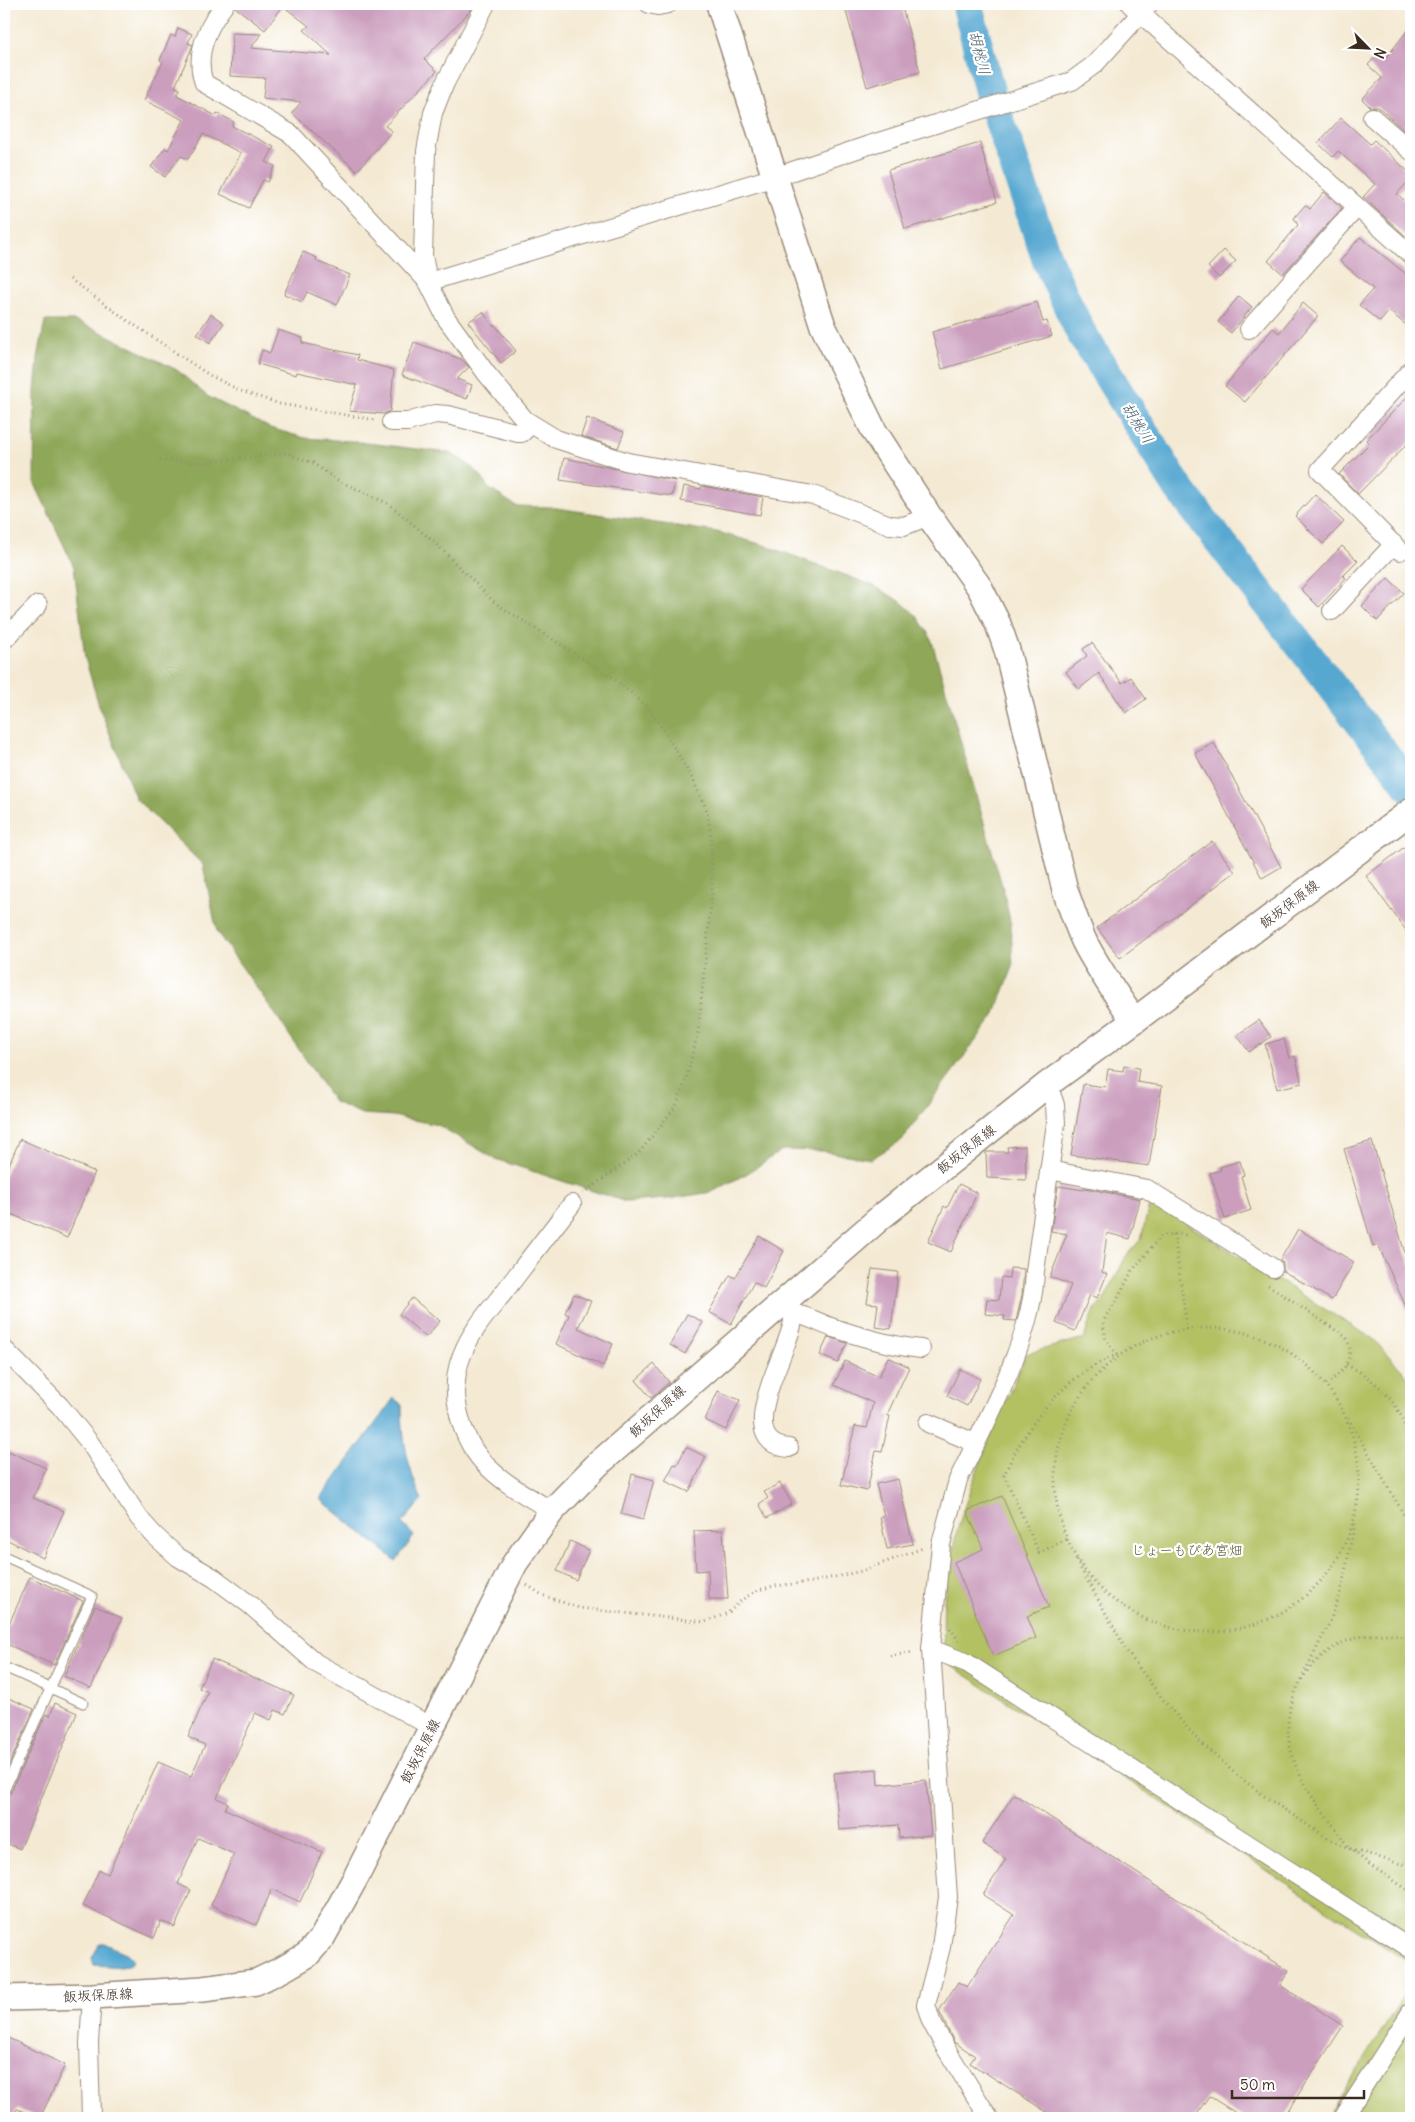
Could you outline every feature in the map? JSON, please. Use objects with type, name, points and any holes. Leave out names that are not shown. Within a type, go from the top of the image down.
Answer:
[{"type":"main road","points":[[719,4],[823,326],[874,431],[929,516],[980,588],[998,624],[1007,650],[1066,890],[1075,918],[1084,942],[1134,1021]]},
{"type":"main road","name":"飯坂保原線","points":[[4,1998],[92,1996],[203,1989],[256,1982],[307,1955],[322,1938],[356,1877],[515,1563],[552,1511],[598,1464],[789,1306],[880,1217],[1048,1084],[1408,813]]},
{"type":"street","points":[[225,4],[217,13],[200,55],[199,64],[204,83],[290,134],[428,282]]},
{"type":"street","points":[[486,4],[445,83],[433,113],[426,151],[423,255],[428,282],[438,304],[458,336],[525,420],[556,439],[628,462],[813,495],[890,525],[904,526],[929,516]]},
{"type":"street","points":[[650,4],[658,6],[668,4]]},
{"type":"street","points":[[428,282],[775,177],[872,144],[1072,81],[1095,64],[1140,7],[1411,255]]},
{"type":"street","points":[[1372,117],[1411,151]]},
{"type":"street","points":[[1249,329],[1358,207]]},
{"type":"street","points":[[1332,611],[1397,547],[1320,470],[1411,370]]},
{"type":"street","points":[[391,422],[408,422],[434,414],[448,415],[518,433],[522,433],[531,424]]},
{"type":"street","points":[[4,640],[38,605]]},
{"type":"street","points":[[989,2118],[936,2030],[926,2005],[941,1947],[948,1897],[930,1649],[941,1544],[958,1480],[1012,1363],[1029,1315],[1035,1290],[1035,1271],[1056,1123],[1055,1105],[1048,1084]]},
{"type":"street","points":[[1049,1170],[1147,1189],[1273,1268]]},
{"type":"street","points":[[552,1511],[496,1475],[483,1462],[470,1443],[462,1425],[457,1402],[456,1383],[462,1354],[477,1327],[572,1204]]},
{"type":"street","points":[[789,1306],[800,1314],[835,1329],[881,1343],[921,1349]]},
{"type":"street","points":[[789,1306],[791,1332],[778,1361],[768,1392],[763,1424],[765,1436],[769,1441],[775,1445],[789,1448]]},
{"type":"street","points":[[4,1349],[60,1406],[90,1443],[140,1518],[154,1535],[178,1557],[214,1578],[249,1604],[316,1663],[432,1727]]},
{"type":"street","points":[[928,1423],[975,1443]]},
{"type":"street","points":[[930,1649],[967,1663],[1411,1950]]},
{"type":"street","points":[[91,2118],[89,2042],[92,1996]]},
{"type":"street","points":[[1343,2118],[1411,2012]]},
{"type":"lane","points":[[4,1556],[92,1596],[4,1791]]},
{"type":"lane","points":[[4,1667],[83,1703]]},
{"type":"path","points":[[70,279],[209,375],[248,395],[286,406],[391,422]]},
{"type":"path","points":[[160,460],[201,463],[286,452],[312,463],[335,479],[389,504],[436,544],[495,603],[612,677],[642,702],[658,721],[692,778],[707,810],[711,838],[712,893],[698,1032],[686,1080],[676,1106],[638,1154],[586,1189],[572,1204]]},
{"type":"path","points":[[1174,1234],[1187,1329]]},
{"type":"path","points":[[1117,1354],[1106,1340],[1103,1329],[1106,1316],[1117,1300],[1132,1271],[1162,1235],[1182,1234],[1188,1236]]},
{"type":"path","points":[[1260,1280],[1342,1333],[1348,1341],[1346,1365],[1339,1376],[1326,1384]]},
{"type":"path","points":[[1066,1539],[1040,1553],[1004,1475],[1012,1458],[1037,1420],[1067,1385],[1085,1369],[1161,1334],[1187,1329],[1222,1328],[1263,1338],[1299,1358],[1326,1384],[1340,1405],[1411,1527]]},
{"type":"path","points":[[1117,1354],[1092,1380],[1069,1415],[1057,1454],[1056,1496],[1059,1516],[1066,1539],[1074,1554],[1099,1588],[1114,1601],[1150,1622],[1191,1632],[1232,1630],[1272,1618],[1307,1595],[1322,1580],[1345,1545],[1357,1505]]},
{"type":"path","points":[[1346,1365],[1372,1381],[1386,1395],[1403,1421],[1411,1475]]},
{"type":"path","points":[[1340,1405],[1355,1443],[1359,1464],[1357,1505],[1352,1545],[1341,1591],[1329,1624],[1297,1689],[1289,1715],[1288,1728],[1294,1760],[1318,1806],[1352,1850],[1373,1867],[1411,1892]]},
{"type":"path","points":[[509,1574],[542,1595],[578,1608],[705,1622],[728,1613],[743,1599],[758,1590],[774,1586],[812,1582],[862,1571],[932,1545],[941,1544]]},
{"type":"path","points":[[1074,1554],[1076,1563],[1128,1653],[1147,1680],[1188,1728],[1238,1776],[1267,1798],[1329,1839],[1352,1850],[1397,1864],[1411,1865]]},
{"type":"path","points":[[1297,1689],[1303,1678],[1321,1656],[1346,1641],[1359,1636],[1388,1633],[1411,1640]]},
{"type":"green space","points":[[45,321],[75,321],[101,332],[177,370],[207,396],[270,428],[305,438],[351,441],[450,453],[468,464],[481,476],[488,488],[516,506],[550,507],[717,532],[764,545],[872,585],[900,601],[917,616],[931,638],[1003,889],[1011,925],[1013,967],[994,1016],[902,1140],[871,1159],[822,1151],[782,1150],[748,1173],[712,1192],[668,1199],[626,1202],[495,1159],[438,1125],[393,1116],[362,1114],[334,1102],[217,932],[203,865],[136,799],[100,709],[85,658],[74,567],[34,482],[35,391],[38,358]]},
{"type":"green space","name":"じょーもぴあ宮畑","points":[[1150,1201],[1373,1339],[1411,1380],[1411,1964],[944,1661],[944,1601],[957,1530],[977,1470],[1026,1354],[1084,1338],[1094,1309],[1103,1302],[1126,1256],[1141,1239]]},
{"type":"green space","points":[[1411,1984],[1411,2118],[1327,2118]]},
{"type":"water","points":[[394,1398],[402,1405],[403,1430],[407,1454],[422,1500],[402,1523],[414,1536],[396,1561],[320,1499]]},
{"type":"water","points":[[100,1943],[128,1954],[133,1960],[131,1964],[122,1967],[94,1965],[92,1958]]},
{"type":"building","points":[[235,4],[474,4],[470,11],[424,59],[437,71],[385,126],[392,131],[357,171],[292,113],[301,102],[263,98],[265,78],[230,76],[232,33],[261,34],[251,48],[331,55],[304,30],[309,26],[283,6],[265,30],[235,7]]},
{"type":"building","points":[[844,4],[901,4],[920,72],[867,87]]},
{"type":"building","points":[[1411,26],[1411,137],[1378,107],[1370,107],[1362,99],[1382,78],[1368,65],[1379,53],[1385,59]]},
{"type":"building","points":[[178,28],[192,34],[188,43],[193,45],[175,87],[180,89],[177,95],[216,116],[217,113],[234,122],[232,126],[274,147],[266,162],[275,166],[268,182],[263,180],[249,208],[220,194],[241,153],[203,134],[188,159],[181,156],[165,177],[151,167],[165,148],[168,150],[184,120],[144,100],[163,62],[160,60],[171,35],[175,37]]},
{"type":"building","points":[[1341,118],[1370,144],[1374,140],[1411,174],[1411,178],[1397,194],[1411,206],[1411,241],[1363,197],[1375,184],[1338,151],[1333,157],[1318,143]]},
{"type":"building","points":[[980,143],[997,202],[905,229],[888,170]]},
{"type":"building","points":[[1324,192],[1342,208],[1283,274],[1268,261],[1298,225],[1294,218],[1305,205],[1310,209]]},
{"type":"building","points":[[1360,237],[1411,278],[1411,329],[1389,311],[1380,322],[1359,305],[1373,289],[1340,261]]},
{"type":"building","points":[[1224,250],[1236,261],[1219,278],[1208,267]]},
{"type":"building","points":[[303,252],[317,258],[316,261],[350,275],[337,305],[307,292],[302,302],[284,294]]},
{"type":"building","points":[[1239,296],[1252,307],[1231,333],[1218,322]]},
{"type":"building","points":[[1037,302],[1043,322],[1047,321],[1052,336],[942,369],[932,332]]},
{"type":"building","points":[[1303,303],[1318,316],[1245,402],[1225,386],[1273,328],[1279,333]]},
{"type":"building","points":[[483,312],[516,351],[501,363],[468,322]]},
{"type":"building","points":[[211,314],[224,323],[210,343],[197,334]]},
{"type":"building","points":[[278,330],[303,338],[302,343],[358,355],[357,360],[394,370],[390,411],[384,414],[349,411],[357,385],[297,372],[296,375],[258,364],[262,350],[270,353]]},
{"type":"building","points":[[414,342],[461,359],[469,367],[457,379],[472,385],[467,399],[402,375]]},
{"type":"building","points":[[1411,393],[1411,440],[1358,494],[1339,474],[1369,444],[1366,440]]},
{"type":"building","points":[[587,418],[624,432],[618,448],[581,436]]},
{"type":"building","points":[[564,458],[675,481],[672,496],[560,480]]},
{"type":"building","points":[[684,486],[701,489],[702,486],[763,497],[760,515],[681,501]]},
{"type":"building","points":[[1315,494],[1344,522],[1323,544],[1295,516]]},
{"type":"building","points":[[1342,546],[1358,561],[1343,576],[1346,578],[1319,607],[1301,589]]},
{"type":"building","points":[[1388,578],[1404,593],[1377,621],[1362,606]]},
{"type":"building","points":[[1092,643],[1122,683],[1131,677],[1146,699],[1126,713],[1099,673],[1079,689],[1066,672],[1087,656],[1083,649]]},
{"type":"building","points":[[1214,743],[1281,867],[1262,878],[1195,753]]},
{"type":"building","points":[[1212,841],[1235,872],[1120,958],[1097,928]]},
{"type":"building","points":[[1411,842],[1411,937],[1366,876]]},
{"type":"building","points":[[1259,1020],[1271,1037],[1249,1052],[1237,1035]]},
{"type":"building","points":[[1284,1039],[1289,1058],[1295,1056],[1302,1083],[1277,1089],[1265,1044]]},
{"type":"building","points":[[1124,1065],[1139,1068],[1137,1082],[1162,1086],[1149,1166],[1071,1155],[1083,1084],[1105,1087],[1108,1069],[1123,1071]]},
{"type":"building","points":[[20,1139],[95,1172],[67,1238],[4,1211],[4,1177]]},
{"type":"building","points":[[1372,1141],[1404,1250],[1411,1266],[1411,1318],[1378,1245],[1373,1247],[1344,1149]]},
{"type":"building","points":[[1025,1146],[1026,1180],[987,1178],[986,1152],[1008,1152],[1007,1147]]},
{"type":"building","points":[[1240,1161],[1244,1175],[1241,1176],[1251,1210],[1225,1219],[1210,1173],[1221,1170],[1220,1167]]},
{"type":"building","points":[[959,1184],[977,1193],[951,1252],[928,1242],[944,1206],[947,1208]]},
{"type":"building","points":[[1058,1186],[1084,1190],[1085,1188],[1140,1199],[1130,1239],[1107,1233],[1102,1272],[1107,1274],[1097,1298],[1090,1295],[1075,1331],[1056,1323],[1071,1285],[1050,1277],[1067,1234],[1051,1231]]},
{"type":"building","points":[[1298,1229],[1354,1262],[1332,1300],[1283,1271],[1283,1263],[1280,1260]]},
{"type":"building","points":[[759,1236],[784,1251],[764,1288],[754,1282],[731,1324],[709,1312],[730,1275],[735,1278]]},
{"type":"building","points":[[1010,1268],[1024,1269],[1022,1295],[1016,1321],[1004,1320],[1005,1316],[985,1314],[987,1299],[999,1300],[1001,1277],[1009,1278]]},
{"type":"building","points":[[872,1269],[898,1272],[891,1329],[875,1327],[878,1304],[867,1303]]},
{"type":"building","points":[[574,1294],[591,1301],[578,1328],[613,1344],[603,1366],[556,1344],[569,1315],[565,1313]]},
{"type":"building","points":[[412,1298],[440,1321],[426,1337],[399,1314]]},
{"type":"building","points":[[687,1314],[703,1322],[685,1354],[670,1345]]},
{"type":"building","points":[[828,1337],[847,1343],[838,1363],[820,1355]]},
{"type":"building","points":[[888,1357],[909,1367],[887,1415],[890,1416],[882,1452],[876,1451],[867,1491],[841,1485],[855,1426],[867,1428],[873,1403],[834,1385],[845,1361],[879,1377]]},
{"type":"building","points":[[654,1364],[669,1382],[651,1398],[636,1380]]},
{"type":"building","points":[[960,1369],[980,1379],[967,1406],[947,1396]]},
{"type":"building","points":[[718,1391],[740,1400],[726,1430],[705,1420]]},
{"type":"building","points":[[686,1447],[706,1457],[689,1492],[665,1481],[674,1464],[677,1465]]},
{"type":"building","points":[[4,1449],[46,1468],[33,1498],[64,1511],[43,1558],[4,1538]]},
{"type":"building","points":[[632,1474],[654,1480],[643,1520],[621,1514]]},
{"type":"building","points":[[898,1479],[913,1544],[887,1549],[880,1517],[884,1516],[876,1484]]},
{"type":"building","points":[[780,1483],[792,1504],[767,1518],[759,1504],[768,1498],[764,1492]]},
{"type":"building","points":[[1002,1496],[1049,1607],[1027,1616],[1036,1638],[993,1656],[954,1562],[983,1549],[967,1511]]},
{"type":"building","points":[[723,1530],[728,1599],[709,1599],[708,1570],[696,1571],[694,1531]]},
{"type":"building","points":[[570,1541],[589,1550],[576,1580],[557,1571]]},
{"type":"building","points":[[30,1577],[83,1601],[54,1665],[4,1643],[4,1635]]},
{"type":"building","points":[[95,1606],[122,1618],[91,1688],[64,1676]]},
{"type":"building","points":[[212,1659],[294,1695],[285,1714],[275,1710],[271,1720],[255,1713],[217,1798],[228,1803],[225,1809],[322,1852],[300,1902],[272,1889],[256,1925],[211,1905],[234,1854],[198,1838],[178,1884],[191,1890],[175,1927],[161,1921],[154,1938],[83,1906],[99,1870],[108,1874],[158,1762],[191,1776],[205,1745],[188,1737],[208,1692],[199,1688]]},
{"type":"building","points":[[4,1696],[34,1709],[4,1776]]},
{"type":"building","points":[[55,1703],[77,1713],[20,1849],[4,1842],[4,1797],[10,1794],[46,1714],[50,1716]]},
{"type":"building","points":[[877,1769],[878,1785],[926,1780],[931,1835],[899,1838],[898,1825],[839,1830],[834,1773]]},
{"type":"building","points":[[1014,1794],[1289,1971],[1280,1985],[1343,2026],[1283,2118],[1244,2118],[1209,2096],[1194,2118],[1056,2118],[970,2063],[975,2056],[954,2042],[939,2011],[958,1982],[967,1987],[1014,1915],[983,1895],[1006,1859],[982,1843]]},
{"type":"building","points":[[4,2036],[65,2065],[40,2118],[17,2109],[14,2115],[4,2111]]},
{"type":"waterway","name":"胡桃川","points":[[967,4],[990,93],[1048,262],[1080,331],[1179,489],[1411,788]]}]
